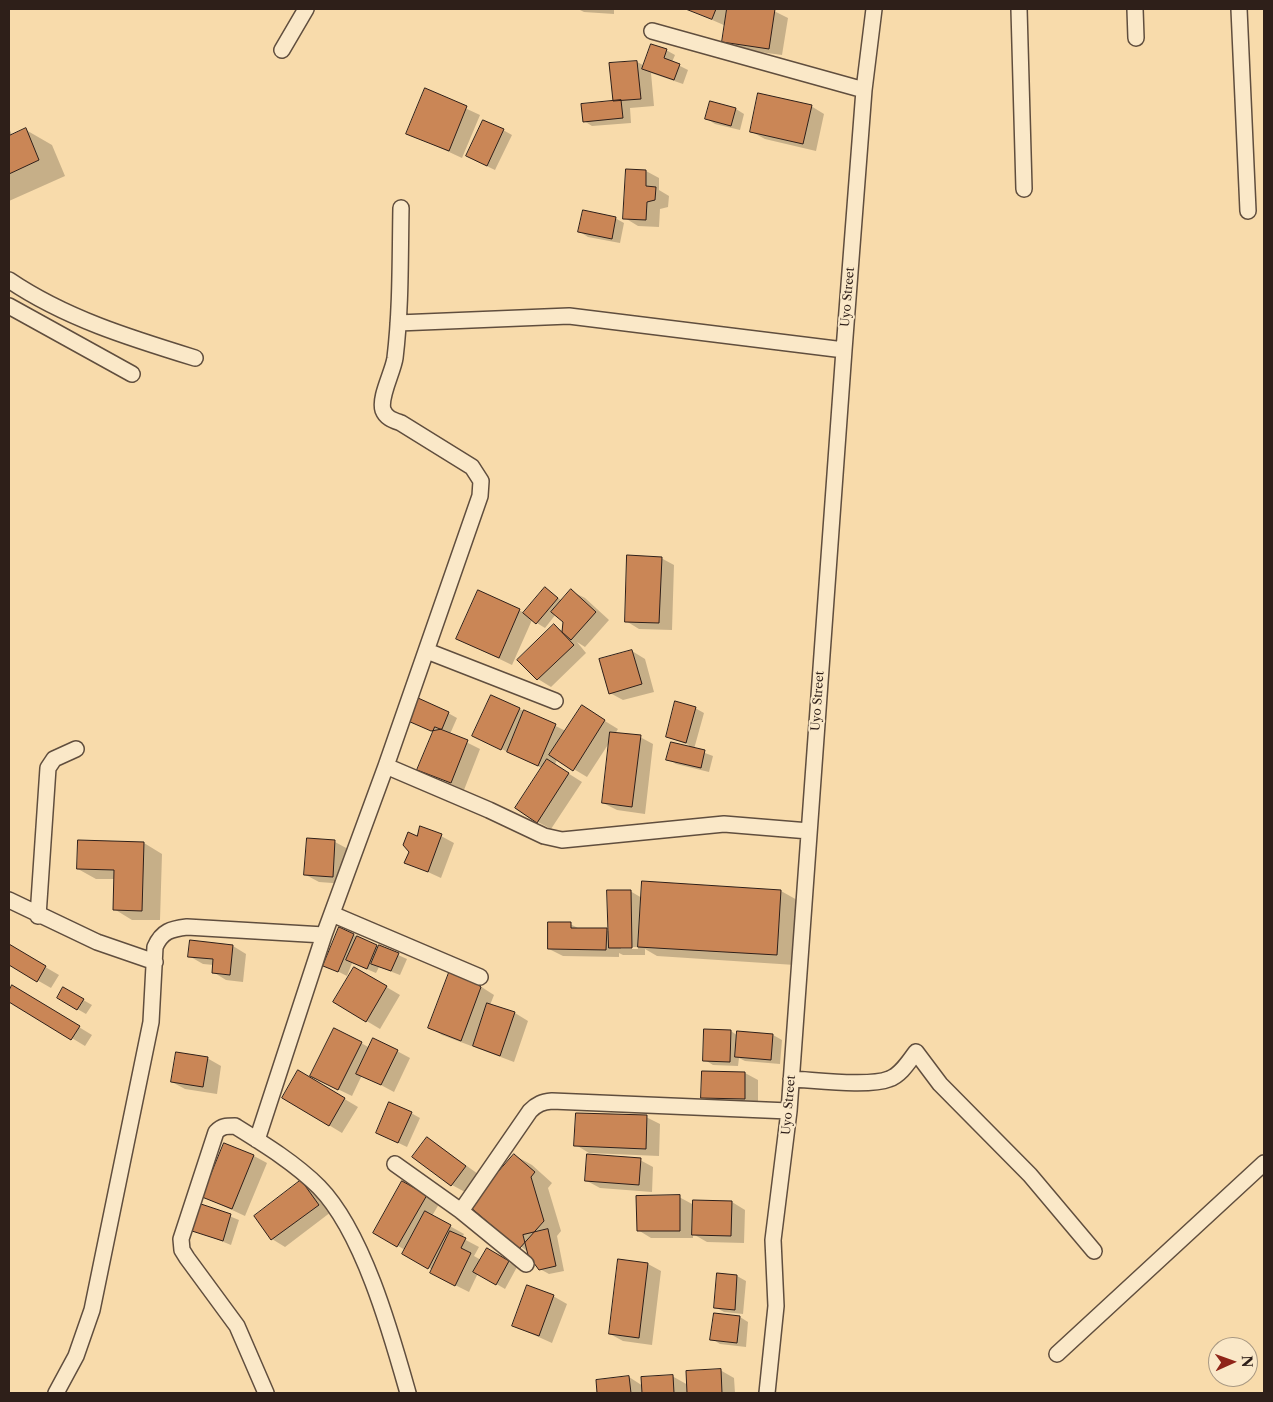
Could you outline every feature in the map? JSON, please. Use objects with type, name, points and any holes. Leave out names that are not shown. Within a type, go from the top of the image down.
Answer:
[{"type":"street","points":[[282,50],[306,9]]},
{"type":"street","name":"Uyo Street","points":[[767,1393],[776,1306],[773,1240],[789,1111],[864,90],[874,9]]},
{"type":"street","points":[[1019,9],[1024,189]]},
{"type":"street","points":[[1135,9],[1136,38]]},
{"type":"street","points":[[1239,9],[1248,211]]},
{"type":"street","points":[[652,31],[864,90]]},
{"type":"street","points":[[257,1140],[324,935],[386,766],[480,496],[481,481],[472,467],[388,417],[383,409],[382,399],[394,361],[398,323],[401,208]]},
{"type":"street","points":[[9,280],[24,291],[113,333],[195,358]]},
{"type":"street","points":[[9,306],[132,374]]},
{"type":"street","points":[[398,323],[569,316],[844,350]]},
{"type":"street","points":[[427,650],[555,701]]},
{"type":"street","points":[[38,916],[48,768],[54,759],[76,749]]},
{"type":"street","points":[[386,766],[544,836],[562,840],[724,824],[809,831]]},
{"type":"street","points":[[9,900],[38,916],[97,942],[155,962]]},
{"type":"street","points":[[332,914],[480,977]]},
{"type":"street","points":[[56,1393],[76,1356],[92,1310],[151,1022],[155,947],[160,936],[171,929],[187,928],[324,935]]},
{"type":"street","points":[[791,1079],[883,1081],[890,1079],[901,1071],[916,1052],[940,1084],[1030,1175],[1094,1251]]},
{"type":"street","points":[[461,1211],[536,1104],[552,1101],[789,1111]]},
{"type":"street","points":[[266,1393],[237,1326],[182,1250],[181,1239],[216,1132],[221,1127],[235,1126],[257,1140],[319,1187],[337,1210],[355,1244],[383,1309],[408,1393]]},
{"type":"street","points":[[1057,1354],[1264,1163]]},
{"type":"street","points":[[394,1164],[461,1211],[526,1264]]},
{"type":"building","points":[[686,9],[716,9],[712,19]]},
{"type":"building","points":[[727,9],[775,9],[769,49],[722,42]]},
{"type":"building","points":[[651,44],[667,49],[664,58],[680,64],[674,80],[642,69]]},
{"type":"building","points":[[637,61],[641,99],[613,101],[609,63]]},
{"type":"building","points":[[425,88],[467,106],[449,151],[406,134]]},
{"type":"building","points":[[758,93],[812,105],[803,144],[750,132]]},
{"type":"building","points":[[621,100],[623,118],[583,122],[581,104]]},
{"type":"building","points":[[710,101],[736,108],[731,126],[705,119]]},
{"type":"building","points":[[483,120],[504,129],[487,166],[466,156]]},
{"type":"building","points":[[26,128],[39,160],[9,174],[9,136]]},
{"type":"building","points":[[626,169],[646,170],[646,186],[656,187],[655,200],[647,202],[646,220],[623,219]]},
{"type":"building","points":[[583,210],[616,217],[612,239],[578,232]]},
{"type":"building","points":[[627,555],[662,557],[659,623],[625,622]]},
{"type":"building","points":[[545,587],[558,598],[536,624],[523,613]]},
{"type":"building","points":[[571,589],[596,612],[571,640],[562,632],[563,622],[551,612]]},
{"type":"building","points":[[478,590],[520,609],[499,658],[456,639]]},
{"type":"building","points":[[554,624],[574,645],[537,680],[517,660]]},
{"type":"building","points":[[632,650],[642,684],[609,694],[599,659]]},
{"type":"building","points":[[491,695],[520,708],[501,750],[472,736]]},
{"type":"building","points":[[418,698],[449,712],[442,729],[431,731],[408,721]]},
{"type":"building","points":[[675,701],[696,707],[686,743],[666,737]]},
{"type":"building","points":[[582,705],[605,720],[573,771],[549,755]]},
{"type":"building","points":[[524,710],[556,724],[538,766],[507,752]]},
{"type":"building","points":[[435,727],[468,740],[451,783],[417,770]]},
{"type":"building","points":[[610,732],[641,735],[632,807],[602,803]]},
{"type":"building","points":[[671,742],[705,750],[701,768],[666,760]]},
{"type":"building","points":[[547,759],[569,773],[537,823],[515,808]]},
{"type":"building","points":[[420,826],[442,834],[428,872],[404,863],[409,852],[403,845],[408,832],[417,836]]},
{"type":"building","points":[[307,838],[335,840],[333,877],[304,875]]},
{"type":"building","points":[[78,840],[144,842],[142,911],[113,910],[114,870],[77,869]]},
{"type":"building","points":[[642,881],[781,890],[777,955],[638,947]]},
{"type":"building","points":[[607,890],[631,890],[632,948],[609,948]]},
{"type":"building","points":[[548,922],[571,922],[571,928],[607,928],[606,950],[548,949]]},
{"type":"building","points":[[339,927],[354,934],[338,972],[323,966]]},
{"type":"building","points":[[357,936],[377,945],[367,969],[346,960]]},
{"type":"building","points":[[190,940],[233,945],[230,975],[212,973],[213,959],[188,957]]},
{"type":"building","points":[[9,944],[46,966],[37,982],[9,965]]},
{"type":"building","points":[[379,945],[399,953],[391,971],[371,964]]},
{"type":"building","points":[[354,967],[387,986],[366,1022],[333,1002]]},
{"type":"building","points":[[450,970],[469,978],[481,987],[461,1041],[428,1028]]},
{"type":"building","points":[[12,985],[80,1026],[71,1040],[9,1002],[9,991]]},
{"type":"building","points":[[63,987],[84,999],[77,1010],[57,998]]},
{"type":"building","points":[[487,1003],[515,1012],[500,1056],[473,1046]]},
{"type":"building","points":[[334,1028],[362,1042],[338,1090],[310,1076]]},
{"type":"building","points":[[704,1029],[731,1030],[730,1062],[703,1061]]},
{"type":"building","points":[[737,1031],[773,1034],[771,1060],[735,1057]]},
{"type":"building","points":[[373,1038],[398,1050],[381,1085],[356,1074]]},
{"type":"building","points":[[176,1052],[208,1057],[203,1087],[171,1082]]},
{"type":"building","points":[[298,1070],[345,1098],[329,1126],[282,1098]]},
{"type":"building","points":[[702,1071],[745,1072],[745,1099],[701,1098]]},
{"type":"building","points":[[389,1102],[412,1112],[398,1143],[376,1133]]},
{"type":"building","points":[[576,1113],[647,1115],[646,1149],[574,1146]]},
{"type":"building","points":[[427,1137],[466,1166],[451,1186],[412,1157]]},
{"type":"building","points":[[224,1143],[254,1155],[232,1209],[202,1197]]},
{"type":"building","points":[[514,1154],[535,1172],[531,1177],[544,1221],[519,1249],[469,1206]]},
{"type":"building","points":[[587,1154],[641,1158],[639,1185],[585,1181]]},
{"type":"building","points":[[301,1180],[319,1205],[271,1240],[254,1216]]},
{"type":"building","points":[[402,1181],[427,1195],[397,1247],[373,1233]]},
{"type":"building","points":[[680,1195],[680,1231],[637,1231],[636,1196]]},
{"type":"building","points":[[693,1200],[732,1201],[731,1236],[692,1235]]},
{"type":"building","points":[[201,1204],[231,1214],[223,1241],[192,1231]]},
{"type":"building","points":[[425,1211],[451,1225],[428,1269],[402,1254]]},
{"type":"building","points":[[548,1229],[556,1266],[539,1270],[528,1255],[523,1235]]},
{"type":"building","points":[[450,1231],[466,1238],[461,1248],[471,1253],[455,1286],[430,1273]]},
{"type":"building","points":[[487,1248],[509,1261],[496,1285],[473,1272]]},
{"type":"building","points":[[618,1259],[648,1263],[639,1338],[609,1334]]},
{"type":"building","points":[[717,1273],[737,1275],[735,1310],[714,1308]]},
{"type":"building","points":[[527,1285],[554,1295],[539,1336],[512,1326]]},
{"type":"building","points":[[714,1313],[740,1316],[737,1343],[710,1340]]},
{"type":"building","points":[[721,1369],[722,1393],[687,1393],[686,1371]]},
{"type":"building","points":[[673,1375],[674,1393],[642,1393],[641,1377]]},
{"type":"building","points":[[629,1376],[631,1393],[597,1393],[596,1380]]}]
